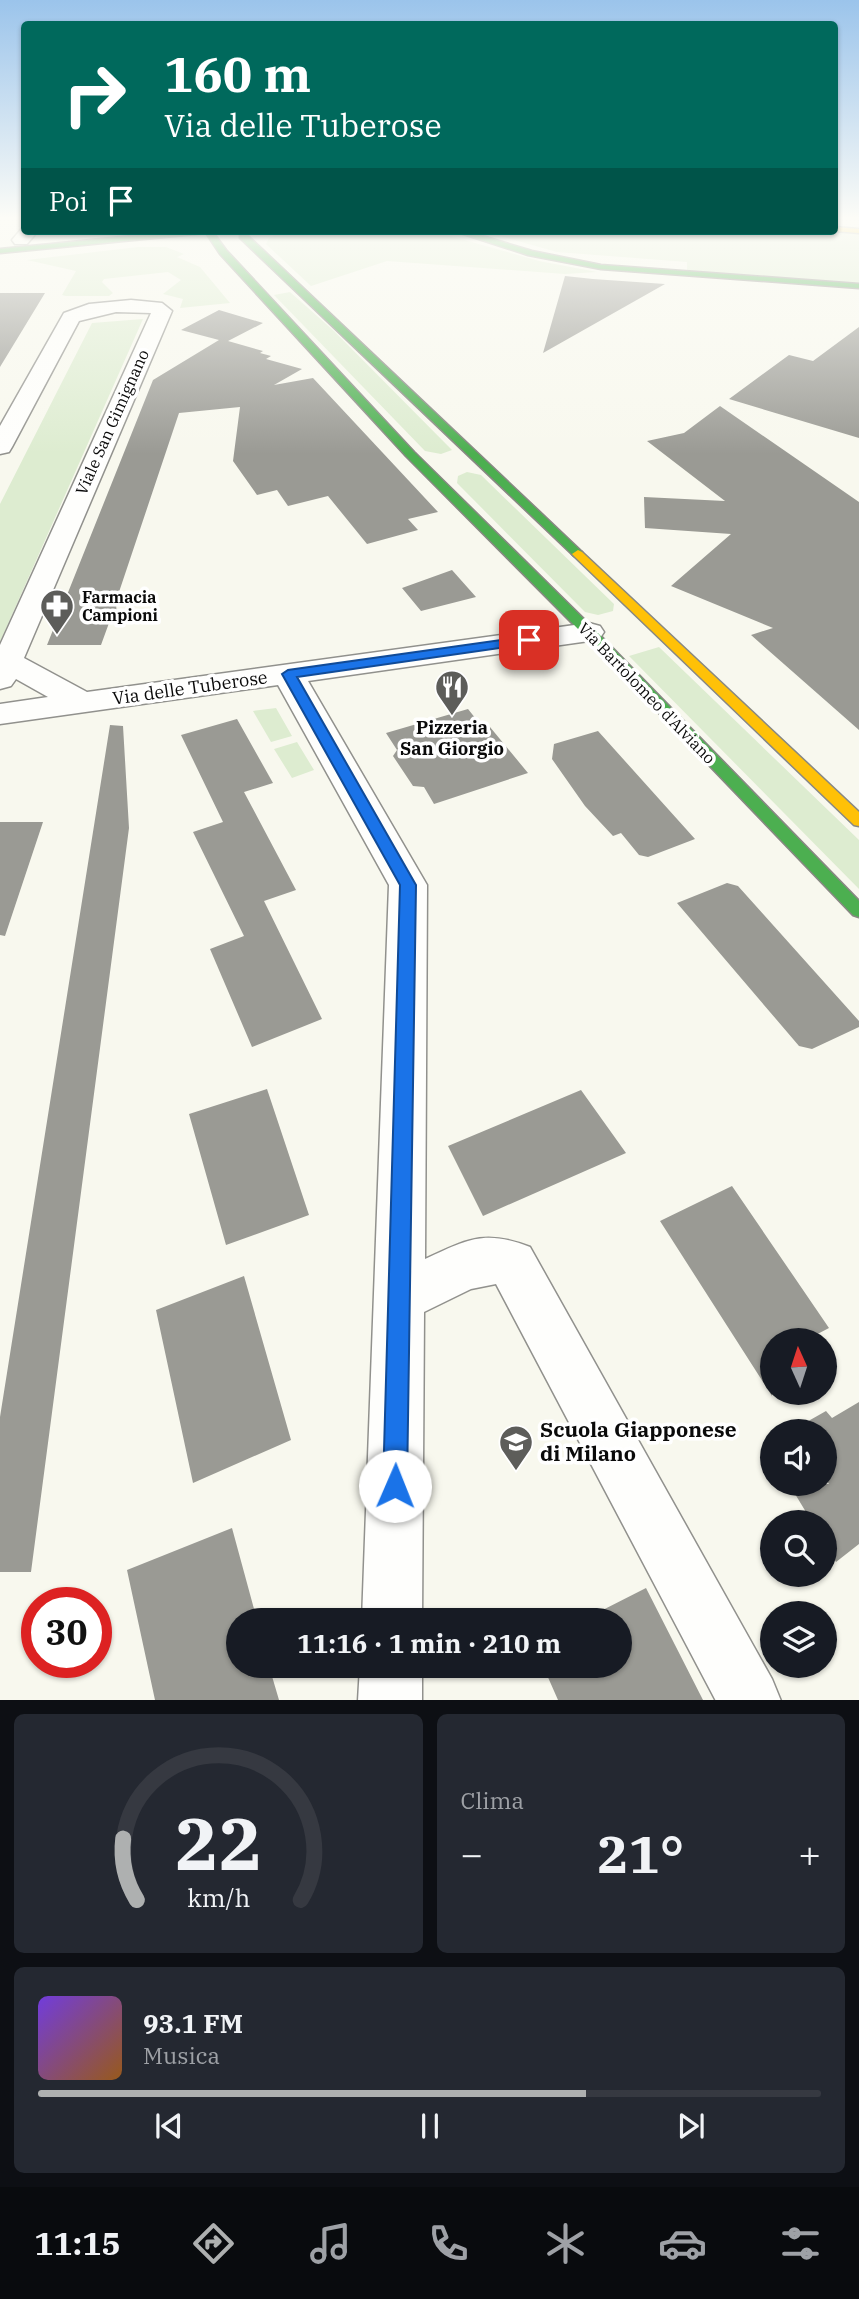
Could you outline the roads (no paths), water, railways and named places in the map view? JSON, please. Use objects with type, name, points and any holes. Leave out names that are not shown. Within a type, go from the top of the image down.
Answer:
[{"type":"main road","name":"Via Bartolomeo d'Alviano","points":[[265,295],[424,468],[608,627],[859,911]]},
{"type":"main road","points":[[304,295],[462,460],[647,617],[859,821]]},
{"type":"main road","points":[[424,468],[462,460]]},
{"type":"main road","points":[[608,627],[647,617]]},
{"type":"street","name":"Viale San Gimignano","points":[[0,447],[9,414],[71,317],[82,310],[113,307],[150,306],[162,310],[3,670]]},
{"type":"street","name":"Via delle Tuberose","points":[[0,714],[608,627]]},
{"type":"street","points":[[3,670],[81,702]]},
{"type":"street","points":[[288,674],[408,885],[392,1608]]},
{"type":"street","points":[[399,1298],[484,1259],[503,1258],[514,1267],[750,1700]]},
{"type":"street","points":[[390,1700],[391,1678]]},
{"type":"place","name":"Farmacia Campioni","points":[[57,636]]},
{"type":"place","name":"Pizzeria San Giorgio","points":[[452,717]]},
{"type":"place","name":"Scuola Giapponese di Milano","points":[[516,1472]]}]
